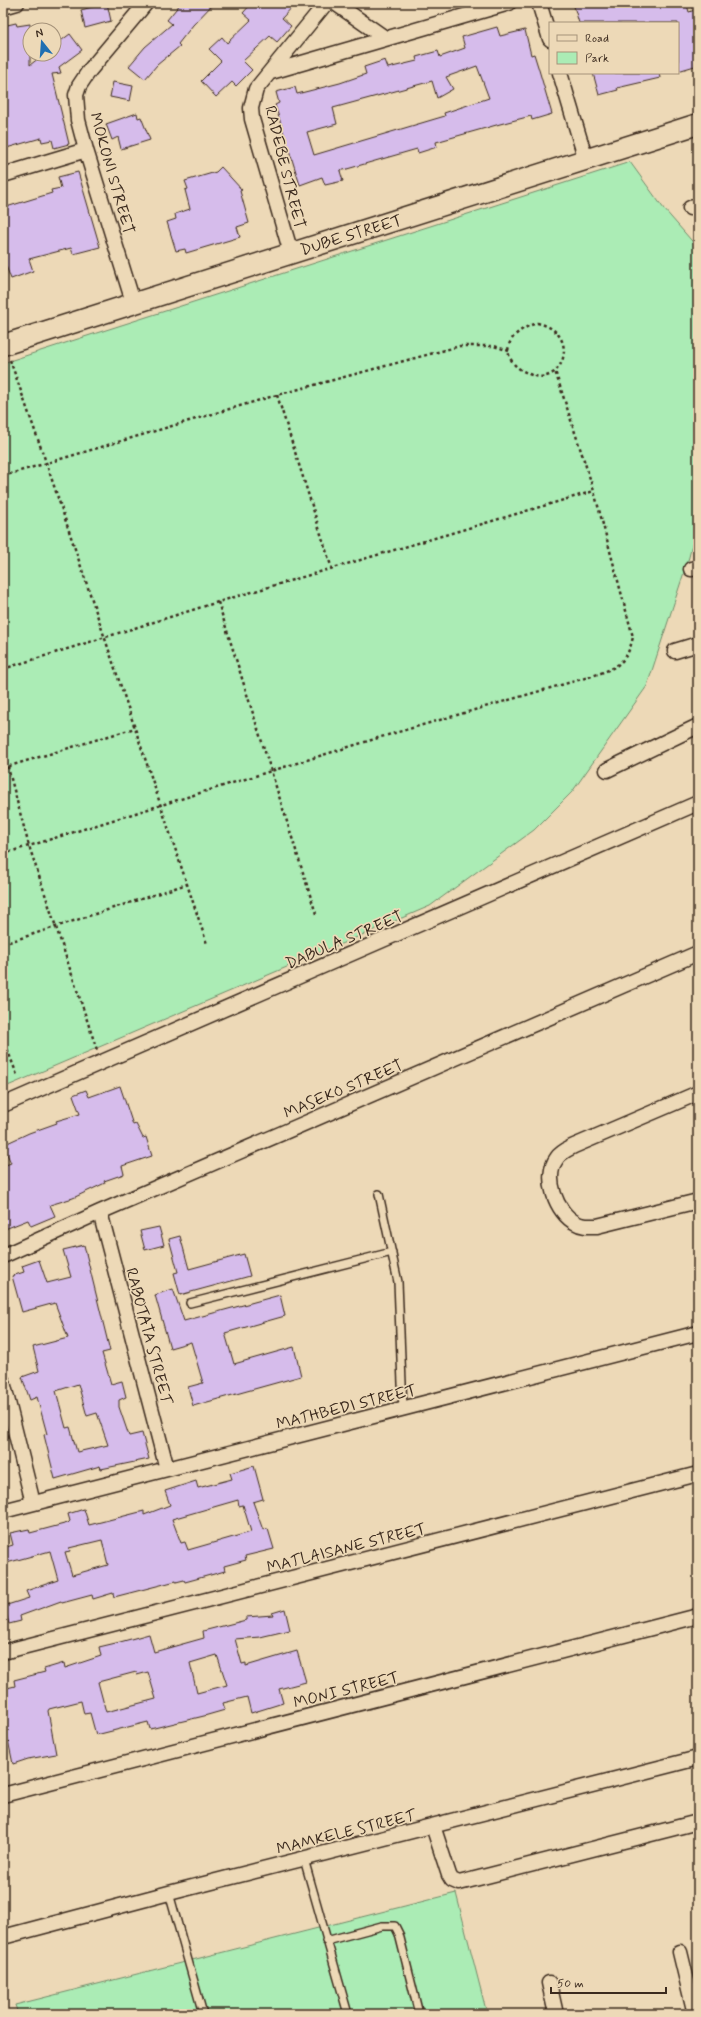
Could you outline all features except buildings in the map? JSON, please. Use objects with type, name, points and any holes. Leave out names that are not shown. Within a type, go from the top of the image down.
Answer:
[{"type":"street","points":[[3,7],[17,3]]},
{"type":"street","name":"MOKONI STREET","points":[[134,302],[86,150],[76,106],[76,95],[89,71],[146,3]]},
{"type":"street","name":"RADEBE STREET","points":[[290,253],[252,119],[251,108],[256,89],[326,3]]},
{"type":"street","points":[[335,3],[385,38]]},
{"type":"street","points":[[271,72],[509,3]]},
{"type":"street","points":[[539,3],[549,36]]},
{"type":"street","points":[[560,74],[586,160]]},
{"type":"street","name":"DUBE STREET","points":[[3,345],[134,302],[698,124]]},
{"type":"street","points":[[3,175],[86,150]]},
{"type":"street","points":[[675,651],[698,644]]},
{"type":"street","points":[[607,770],[698,726]]},
{"type":"street","name":"DABULA STREET","points":[[3,1105],[698,803]]},
{"type":"street","name":"MASEKO STREET","points":[[3,1256],[100,1212],[698,952]]},
{"type":"street","points":[[698,1093],[574,1146],[557,1158],[551,1174],[552,1186],[559,1204],[567,1217],[583,1226],[597,1226],[698,1202]]},
{"type":"street","name":"RABOTATA STREET","points":[[100,1212],[167,1469]]},
{"type":"street","name":"MATHBEDI STREET","points":[[3,1510],[698,1333]]},
{"type":"street","points":[[3,1382],[33,1503]]},
{"type":"street","name":"MATLAISANE STREET","points":[[3,1652],[698,1474]]},
{"type":"street","name":"MONI STREET","points":[[3,1794],[698,1616]]},
{"type":"street","name":"MAMKELE STREET","points":[[3,1937],[169,1893],[698,1758]]},
{"type":"street","points":[[433,1826],[449,1875],[455,1883],[459,1883],[698,1822]]},
{"type":"street","points":[[680,1952],[695,2014]]},
{"type":"street","points":[[549,1983],[556,2014]]},
{"type":"lane","points":[[379,1194],[398,1282],[403,1409]]},
{"type":"lane","points":[[190,1303],[392,1252]]},
{"type":"lane","points":[[304,1859],[326,1941],[348,2014]]},
{"type":"lane","points":[[169,1893],[202,2014]]},
{"type":"lane","points":[[326,1941],[382,1926],[395,1926],[399,1934],[419,2014]]},
{"type":"path","points":[[537,323],[548,325],[556,331],[562,340],[564,351],[562,362],[555,371],[548,376],[533,376],[518,369],[510,359],[508,345],[514,334],[527,326],[537,323]]},
{"type":"path","points":[[3,345],[47,465],[207,944]]},
{"type":"path","points":[[3,476],[47,465],[277,395],[460,346],[494,346],[509,351]]},
{"type":"path","points":[[3,854],[381,737],[592,676],[618,666],[626,657],[633,637],[594,491],[555,371]]},
{"type":"path","points":[[277,395],[332,570]]},
{"type":"path","points":[[3,668],[105,638],[218,602],[332,570],[594,491]]},
{"type":"path","points":[[218,602],[316,914]]},
{"type":"path","points":[[3,768],[135,728]]},
{"type":"path","points":[[3,749],[29,846],[101,1063]]},
{"type":"path","points":[[3,944],[187,884]]},
{"type":"path","points":[[3,1038],[17,1076]]},
{"type":"green space","points":[[630,162],[664,209],[698,248],[698,522],[689,557],[647,686],[572,792],[534,830],[430,906],[3,1088],[3,363]]},
{"type":"green space","points":[[456,1893],[487,2014],[18,2014],[15,2005]]}]
